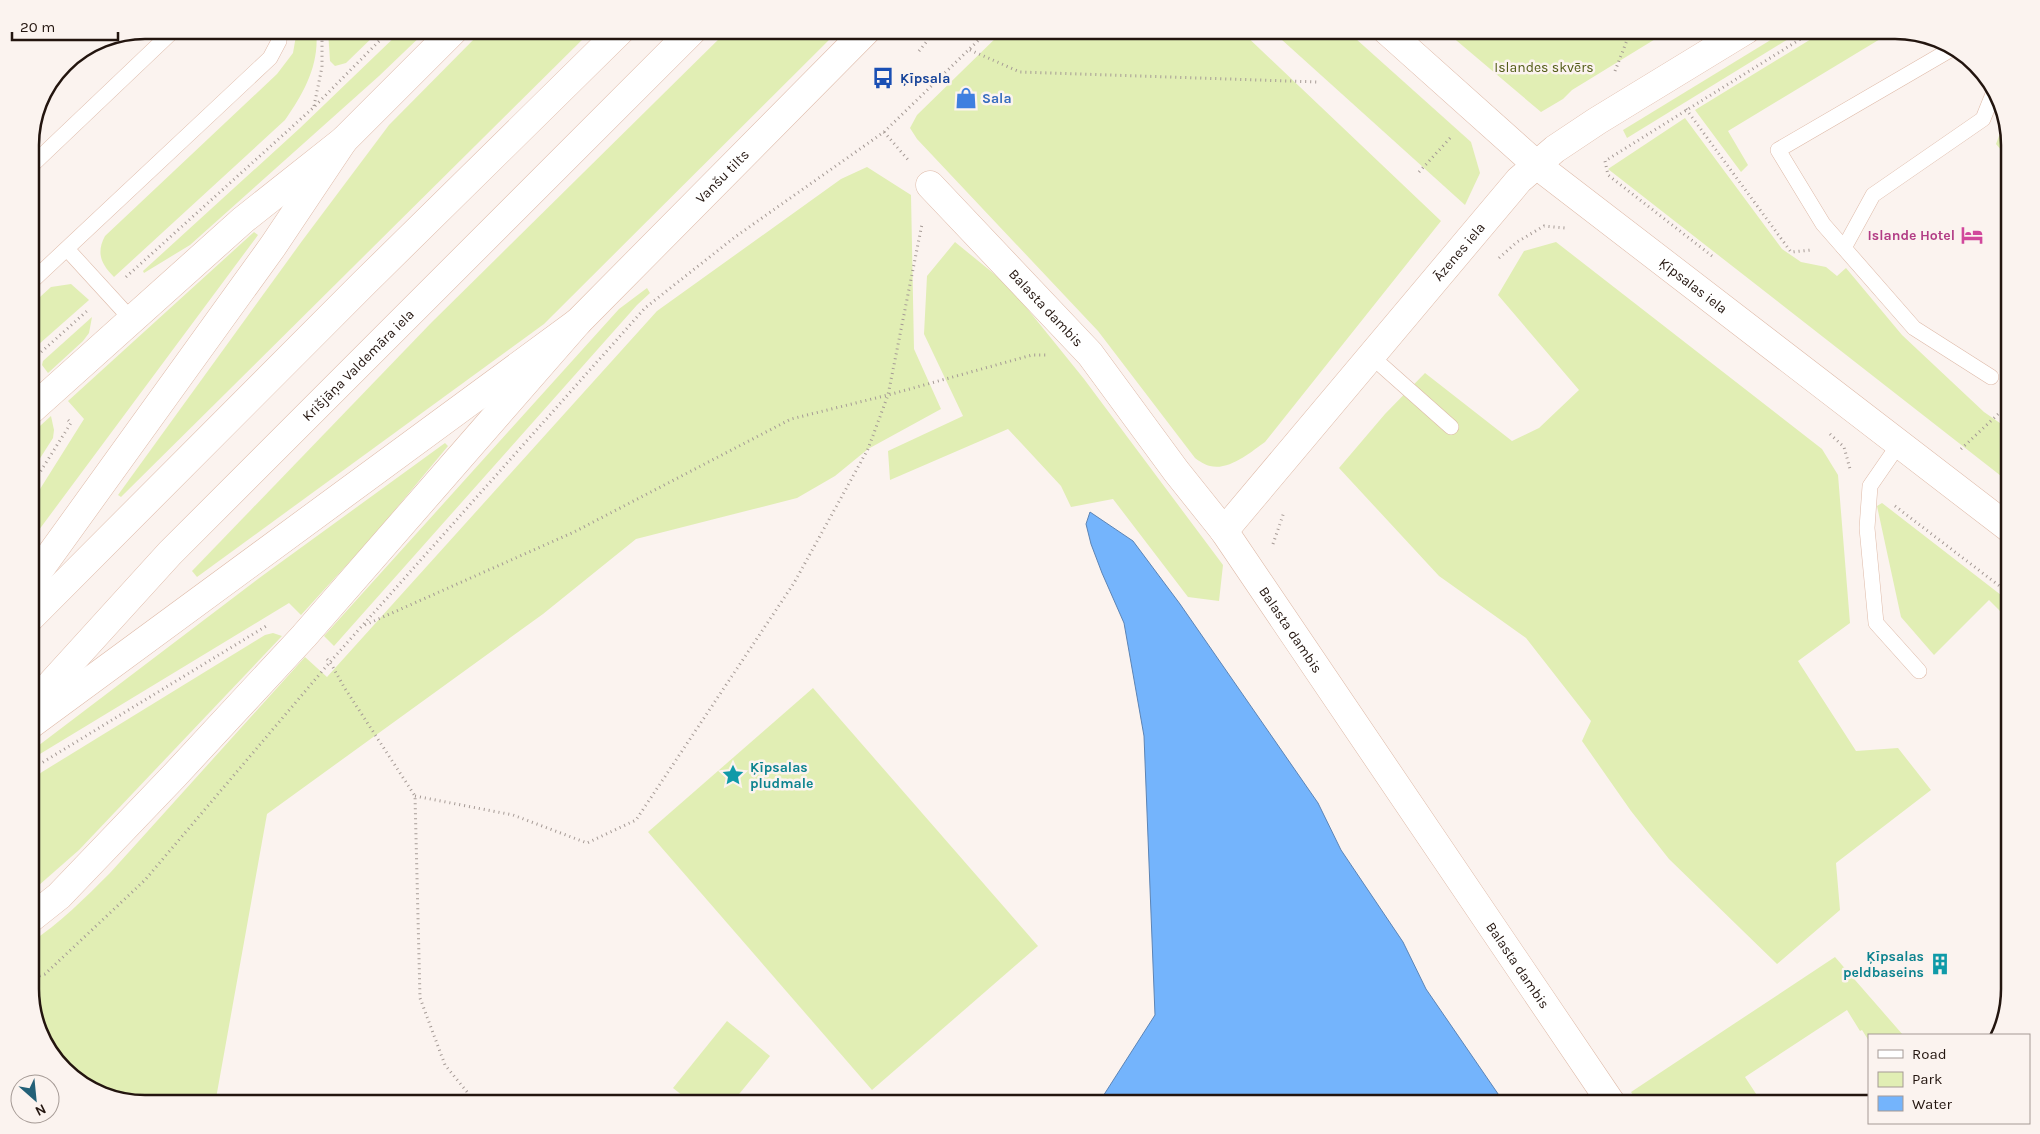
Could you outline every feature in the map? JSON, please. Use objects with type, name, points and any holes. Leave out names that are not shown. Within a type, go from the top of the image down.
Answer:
[{"type":"street","points":[[39,403],[131,318],[243,220],[344,140],[445,39]]},
{"type":"street","points":[[39,609],[364,283],[612,39]]},
{"type":"street","name":"Krišjāņa Valdemāra iela","points":[[39,697],[170,553],[684,39]]},
{"type":"street","name":"Vanšu tilts","points":[[578,322],[858,39]]},
{"type":"street","name":"Ķīpsalas iela","points":[[1396,39],[1538,166],[2001,523]]},
{"type":"street","name":"Āzenes iela","points":[[1224,531],[1519,180],[1556,149],[1597,121],[1731,39]]},
{"type":"street","points":[[39,570],[272,246],[344,140]]},
{"type":"street","name":"Balasta dambis","points":[[930,185],[1090,354],[1224,531],[1606,1095]]},
{"type":"street","points":[[39,718],[578,322]]},
{"type":"street","points":[[39,912],[59,896],[249,696],[578,322]]},
{"type":"lane","points":[[39,158],[165,39]]},
{"type":"lane","points":[[39,275],[270,58],[279,39]]},
{"type":"lane","points":[[1947,53],[1778,150],[1823,224],[1914,328],[1992,377]]},
{"type":"lane","points":[[1844,248],[1873,195],[1983,119],[1991,100]]},
{"type":"lane","points":[[67,249],[131,318]]},
{"type":"lane","points":[[1371,356],[1451,427]]},
{"type":"lane","points":[[1899,444],[1870,486],[1867,528],[1876,623],[1919,671]]},
{"type":"path","points":[[314,107],[322,67],[322,39]]},
{"type":"path","points":[[39,354],[314,107],[381,39]]},
{"type":"path","points":[[919,51],[929,39]]},
{"type":"path","points":[[645,308],[735,237],[884,132],[980,39]]},
{"type":"path","points":[[1615,72],[1628,39]]},
{"type":"path","points":[[1719,261],[1608,175],[1605,161],[1800,39]]},
{"type":"path","points":[[970,50],[1020,72],[1318,82]]},
{"type":"path","points":[[1686,109],[1791,252],[1844,248]]},
{"type":"path","points":[[415,796],[513,815],[587,843],[636,820],[794,583],[868,449],[888,395],[930,185],[884,132]]},
{"type":"path","points":[[1419,172],[1452,136]]},
{"type":"path","points":[[1497,260],[1517,242],[1544,226],[1566,228],[1571,232]]},
{"type":"path","points":[[362,626],[574,532],[791,419],[1032,356]]},
{"type":"path","points":[[1968,454],[1960,449],[2001,411]]},
{"type":"path","points":[[39,474],[71,423]]},
{"type":"path","points":[[1826,430],[1844,448],[1850,469],[2001,587]]},
{"type":"path","points":[[1272,549],[1286,506]]},
{"type":"path","points":[[39,976],[44,974],[144,880],[330,662],[344,687],[415,796],[420,998],[445,1065],[470,1095]]},
{"type":"green space","points":[[295,39],[317,39],[316,55],[309,78],[285,120],[114,277],[101,258],[102,242],[105,236],[277,74],[293,53]]},
{"type":"green space","points":[[329,39],[371,39],[346,63],[335,66],[330,61]]},
{"type":"green space","points":[[393,39],[418,39],[379,76],[190,245],[144,273],[143,271],[300,128]]},
{"type":"green space","points":[[474,39],[583,39],[121,497],[118,495],[302,241],[389,125]]},
{"type":"green space","points":[[719,39],[830,39],[544,324],[197,577],[192,571],[431,323]]},
{"type":"green space","points":[[995,39],[1249,39],[1441,221],[1265,442],[1239,460],[1225,466],[1210,466],[1195,458],[1098,331],[917,139],[910,128],[917,115]]},
{"type":"green space","points":[[1281,39],[1356,39],[1471,142],[1480,173],[1465,205]]},
{"type":"green space","name":"Islandes skvērs","points":[[1455,39],[1655,39],[1572,90],[1563,99],[1541,112]]},
{"type":"green space","points":[[1772,39],[1788,39],[1627,138],[1623,130]]},
{"type":"green space","points":[[1811,39],[1880,39],[1728,131],[1748,165],[1741,172],[1695,110]]},
{"type":"green space","points":[[1685,118],[1782,249],[1801,262],[1826,267],[1837,276],[1846,268],[1902,335],[1984,412],[2001,424],[2001,476],[1608,169]]},
{"type":"green space","points":[[2000,133],[2001,150],[1996,144]]},
{"type":"green space","points":[[867,167],[911,195],[914,349],[941,409],[868,449],[835,476],[797,498],[636,539],[543,614],[267,814],[217,1095],[144,1095],[117,1092],[92,1081],[75,1069],[57,1048],[44,1024],[39,997],[39,936],[62,919],[110,873],[305,657],[327,677],[657,311],[841,179]]},
{"type":"green space","points":[[254,232],[258,235],[39,530],[39,491],[84,419],[68,401]]},
{"type":"green space","points":[[955,242],[1009,286],[1084,379],[1223,565],[1219,601],[1188,597],[1113,499],[1071,507],[1061,486],[1008,429],[890,480],[888,451],[963,416],[924,334],[927,276]]},
{"type":"green space","points":[[1556,242],[1822,449],[1838,475],[1850,623],[1798,661],[1856,751],[1898,748],[1931,790],[1836,863],[1840,910],[1777,964],[1669,859],[1631,811],[1582,741],[1591,721],[1526,638],[1439,576],[1339,468],[1385,414],[1425,373],[1512,441],[1539,428],[1579,390],[1498,295],[1524,251]]},
{"type":"green space","points":[[71,284],[89,300],[39,344],[39,298],[51,287]]},
{"type":"green space","points":[[647,288],[650,293],[637,305],[334,646],[324,636],[619,309]]},
{"type":"green space","points":[[92,317],[89,333],[83,341],[48,373],[42,365],[43,361]]},
{"type":"green space","points":[[51,416],[54,430],[53,438],[39,460],[39,427]]},
{"type":"green space","points":[[445,443],[448,446],[375,534],[301,615],[289,603],[39,755],[39,745],[262,576]]},
{"type":"green space","points":[[1882,503],[2001,595],[2001,612],[1989,600],[1934,655],[1901,617],[1877,506]]},
{"type":"green space","points":[[273,633],[282,636],[79,850],[39,885],[39,774],[265,635]]},
{"type":"green space","points":[[813,688],[1038,946],[872,1090],[648,832]]},
{"type":"green space","points":[[1835,957],[1902,1034],[1868,1034],[1868,1039],[1862,1030],[1860,1031],[1847,1010],[1745,1077],[1757,1095],[1633,1095],[1631,1092]]},
{"type":"green space","points":[[727,1021],[770,1056],[738,1095],[682,1095],[673,1088]]},
{"type":"water","points":[[1090,512],[1133,541],[1180,604],[1318,803],[1341,850],[1403,942],[1426,989],[1499,1095],[1104,1095],[1155,1015],[1144,736],[1124,623],[1102,573],[1086,524]]},
{"type":"place","name":"Ķīpsala","points":[[883,78]]},
{"type":"place","name":"Sala","points":[[966,98]]},
{"type":"place","name":"Islande Hotel","points":[[1972,235]]},
{"type":"place","name":"Ķīpsalas pludmale","points":[[733,775]]},
{"type":"place","name":"Ķīpsalas peldbaseins","points":[[1940,964]]}]
